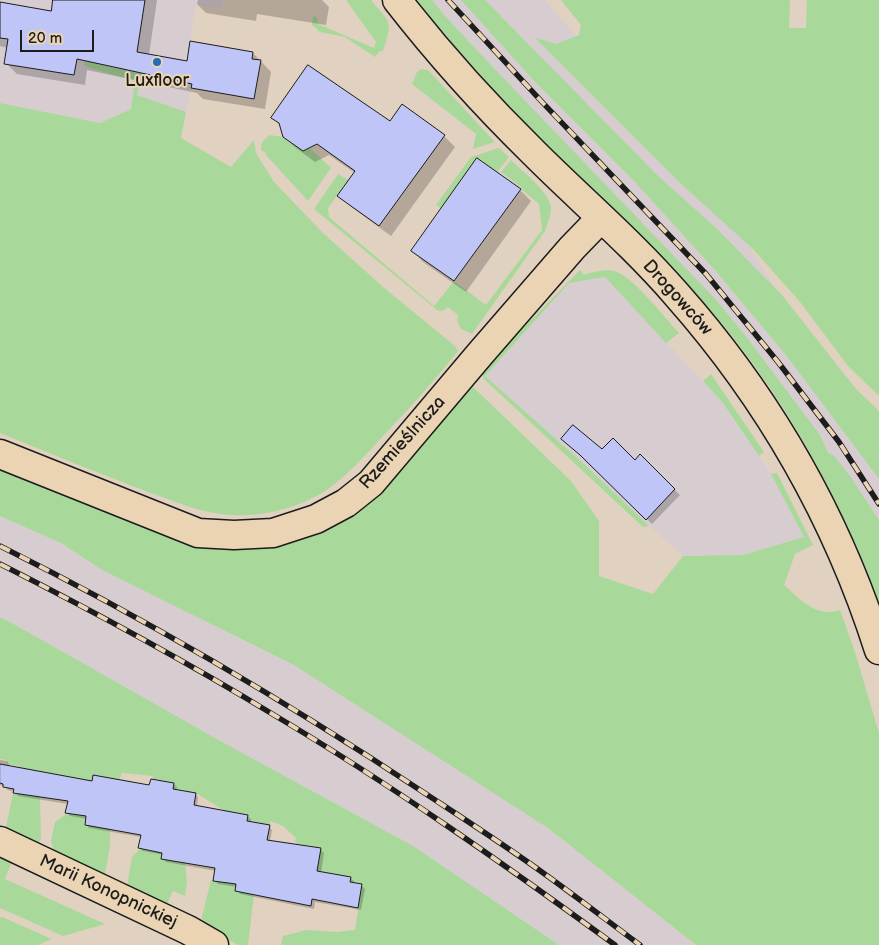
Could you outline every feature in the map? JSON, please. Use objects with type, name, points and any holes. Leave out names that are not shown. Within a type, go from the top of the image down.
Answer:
[{"type":"street","name":"Drogowców","points":[[396,0],[429,41],[484,102],[533,153],[676,293],[720,345],[747,381],[784,438],[833,530],[866,610],[879,650]]},
{"type":"street","name":"Rzemieślnicza","points":[[0,454],[198,533],[234,536],[273,533],[316,519],[346,503],[371,482],[572,248],[601,218]]},
{"type":"street","name":"Marii Konopnickiej","points":[[0,841],[188,930],[214,945]]},
{"type":"shaded area","points":[[0,0],[223,0],[221,8],[196,5],[187,61],[196,63],[181,138],[131,109],[100,123],[0,103]]},
{"type":"shaded area","points":[[429,0],[545,0],[730,216],[796,322],[879,434],[879,576],[817,436],[721,308]]},
{"type":"shaded area","points":[[605,277],[723,403],[776,481],[805,537],[743,555],[683,556],[485,376],[569,283]]},
{"type":"shaded area","points":[[0,516],[61,543],[102,570],[294,665],[425,745],[548,828],[696,945],[447,945],[224,743],[0,617]]},
{"type":"green space","points":[[95,0],[110,0],[101,65],[142,74],[137,95],[186,112],[181,138],[231,167],[254,140],[256,153],[274,182],[323,233],[383,287],[455,346],[458,351],[412,405],[356,465],[325,491],[292,507],[268,513],[243,515],[210,512],[148,492],[0,433],[0,103],[100,123],[131,109],[135,81],[84,66]]},
{"type":"green space","points":[[346,0],[371,0],[386,19],[389,28],[386,41],[383,51],[380,51],[375,57],[345,37],[320,32],[312,25],[313,16],[317,17],[318,24],[374,48],[376,42]]},
{"type":"green space","points":[[416,0],[432,0],[490,64],[718,302],[748,339],[820,435],[828,453],[834,456],[850,476],[879,520],[879,604],[858,551],[829,487],[799,433],[765,381],[728,331],[649,244],[506,103]]},
{"type":"green space","points":[[461,0],[485,0],[658,176],[715,227],[782,295],[856,389],[879,411],[879,479],[786,355],[714,269],[635,182],[537,84]]},
{"type":"green space","points":[[561,0],[790,0],[789,28],[806,28],[807,0],[879,0],[879,396],[848,366],[800,302],[753,249],[680,183],[534,37],[556,44],[579,35],[581,25]]},
{"type":"green space","points":[[421,69],[428,70],[495,142],[473,149],[476,134],[412,84],[417,72]]},
{"type":"green space","points":[[270,135],[283,137],[303,151],[310,148],[331,168],[308,201],[266,153],[261,150],[263,141]]},
{"type":"green space","points":[[499,148],[509,157],[497,172],[477,158],[441,208],[436,205],[471,157]]},
{"type":"green space","points":[[511,160],[546,195],[551,208],[550,214],[545,231],[472,334],[461,329],[457,320],[458,315],[448,307],[443,311],[437,310],[314,209],[338,174],[348,180],[328,208],[329,217],[434,306],[454,281],[486,305],[542,230],[539,204],[501,172]]},
{"type":"green space","points":[[580,270],[584,275],[606,270],[621,274],[639,288],[679,333],[666,343],[605,277],[569,283],[485,376],[584,464],[649,526],[643,527],[484,379],[482,373],[483,369]]},
{"type":"green space","points":[[711,374],[764,452],[759,456],[723,403],[703,381]]},
{"type":"green space","points":[[471,385],[571,481],[599,521],[599,576],[653,594],[683,556],[743,555],[804,537],[771,474],[777,473],[813,545],[795,554],[784,585],[809,606],[823,611],[840,610],[854,649],[879,733],[879,945],[696,945],[548,828],[294,665],[102,570],[61,543],[0,516],[0,465],[183,541],[221,549],[271,546]]},
{"type":"green space","points":[[0,617],[224,743],[413,846],[559,945],[281,945],[283,936],[306,930],[337,932],[355,930],[362,884],[350,882],[351,877],[317,871],[321,848],[297,844],[296,838],[283,826],[270,821],[270,825],[247,821],[248,815],[225,811],[196,793],[173,789],[174,783],[153,779],[153,776],[122,773],[119,780],[92,781],[44,772],[40,798],[41,838],[38,847],[5,832],[13,793],[36,796],[18,766],[6,764],[7,760],[0,759]]},
{"type":"green space","points":[[68,813],[86,817],[85,825],[110,829],[110,847],[103,877],[55,855],[51,841],[55,822]]},
{"type":"green space","points":[[140,849],[162,853],[161,859],[185,863],[187,882],[185,896],[173,891],[165,908],[131,891],[127,886],[132,857]]},
{"type":"green space","points":[[0,856],[12,861],[5,879],[105,924],[63,936],[0,908]]},
{"type":"green space","points":[[211,880],[236,884],[254,894],[248,945],[238,945],[200,925]]},
{"type":"green space","points":[[2,917],[52,939],[38,945],[0,945],[0,918]]},
{"type":"building","points":[[53,0],[145,0],[137,52],[187,61],[190,41],[253,52],[252,59],[261,60],[254,99],[191,88],[192,84],[77,59],[74,75],[4,64],[8,39],[0,38],[0,2],[51,11]]},
{"type":"building","points":[[308,65],[390,121],[402,104],[445,135],[379,226],[337,196],[355,171],[317,144],[303,151],[283,137],[279,123],[271,118]]},
{"type":"building","points":[[477,158],[521,189],[454,281],[411,251]]},
{"type":"building","points":[[573,425],[602,449],[613,438],[635,460],[640,454],[675,489],[646,520],[580,455],[561,439]]},
{"type":"building","points":[[0,764],[92,781],[93,775],[149,785],[151,779],[174,783],[173,789],[196,793],[194,805],[248,815],[247,821],[270,825],[267,840],[321,848],[317,871],[351,877],[350,882],[362,884],[358,908],[312,899],[311,906],[235,891],[236,884],[213,881],[215,868],[161,859],[162,853],[138,848],[141,835],[85,825],[86,816],[65,813],[68,801],[13,793],[14,789],[3,787],[3,784],[0,783]]},
{"type":"railway","points":[[448,0],[706,274],[778,362],[839,442],[879,504]]},
{"type":"railway","points":[[0,546],[162,632],[320,726],[516,854],[640,945]]},
{"type":"railway","points":[[0,564],[173,656],[318,742],[447,826],[615,945]]},
{"type":"place","name":"Luxfloor","points":[[157,62]]}]
